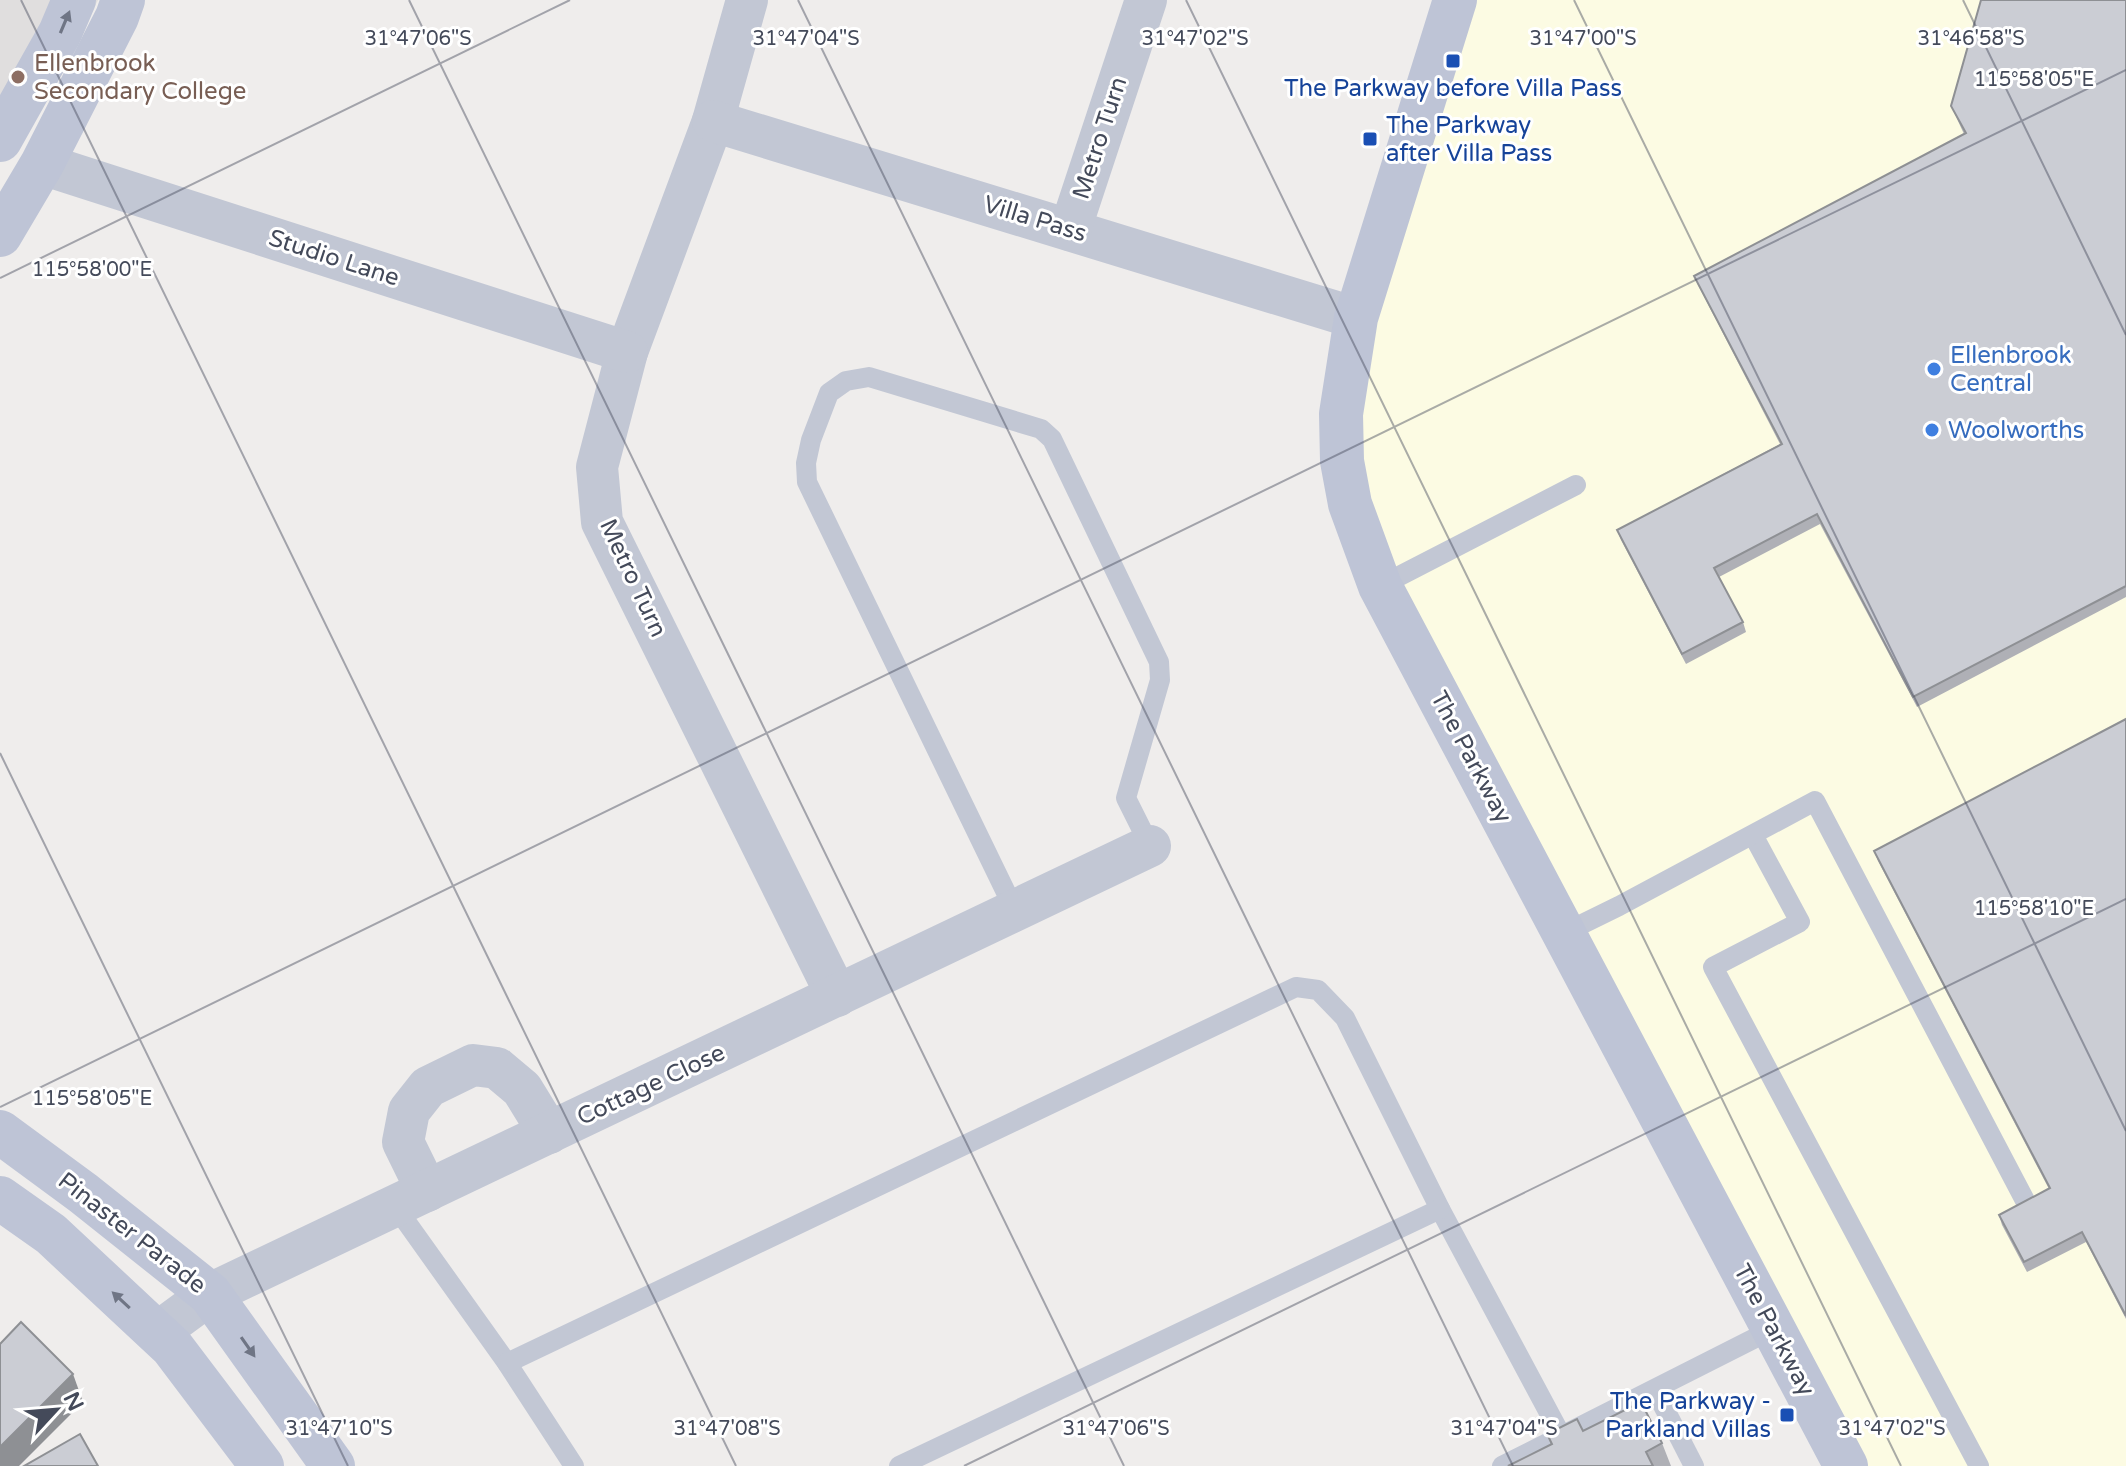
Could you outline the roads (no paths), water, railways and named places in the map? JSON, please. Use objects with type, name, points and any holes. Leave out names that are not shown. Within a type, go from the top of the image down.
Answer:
[{"type":"street","points":[[0,140],[60,33],[74,0]]},
{"type":"street","points":[[0,235],[42,164],[123,0]]},
{"type":"street","name":"Metro Turn","points":[[747,0],[713,121],[627,352],[597,467],[602,522],[837,996]]},
{"type":"street","name":"Metro Turn","points":[[1070,230],[1146,0]]},
{"type":"street","name":"The Parkway","points":[[1455,0],[1356,318],[1341,414],[1342,461],[1350,504],[1380,586],[1846,1466]]},
{"type":"street","name":"Villa Pass","points":[[713,121],[1356,318]]},
{"type":"street","name":"Studio Lane","points":[[42,164],[627,352]]},
{"type":"street","name":"Cottage Close","points":[[157,1333],[210,1294],[1150,846]]},
{"type":"street","points":[[411,1199],[403,1142],[409,1111],[428,1087],[473,1065],[497,1068],[522,1089],[549,1133]]},
{"type":"street","name":"Pinaster Parade","points":[[0,1132],[210,1294],[333,1466]]},
{"type":"street","points":[[0,1198],[51,1234],[172,1347],[262,1466]]},
{"type":"lane","points":[[1015,911],[807,482],[806,463],[811,440],[829,393],[846,381],[869,377],[1041,429],[1052,439],[1159,662],[1160,680],[1126,798],[1150,846]]},
{"type":"lane","points":[[1380,586],[1576,485]]},
{"type":"lane","points":[[1564,933],[1815,801],[2030,1210]]},
{"type":"lane","points":[[1753,835],[1800,922],[1713,967],[1979,1466]]},
{"type":"lane","points":[[507,1363],[1296,987],[1318,990],[1345,1018],[1440,1209],[1562,1437]]},
{"type":"lane","points":[[411,1199],[507,1363],[574,1466]]},
{"type":"lane","points":[[899,1466],[1440,1209]]},
{"type":"lane","points":[[1502,1466],[1773,1329]]},
{"type":"lane","points":[[1655,1390],[1694,1466]]},
{"type":"place","name":"The Parkway before Villa Pass","points":[[1453,61]]},
{"type":"place","name":"Ellenbrook Secondary College","points":[[18,77]]},
{"type":"place","name":"The Parkway after Villa Pass","points":[[1370,139]]},
{"type":"place","name":"Ellenbrook Central","points":[[1934,369]]},
{"type":"place","name":"Woolworths","points":[[1932,430]]},
{"type":"place","name":"The Parkway - Parkland Villas","points":[[1787,1415]]}]
